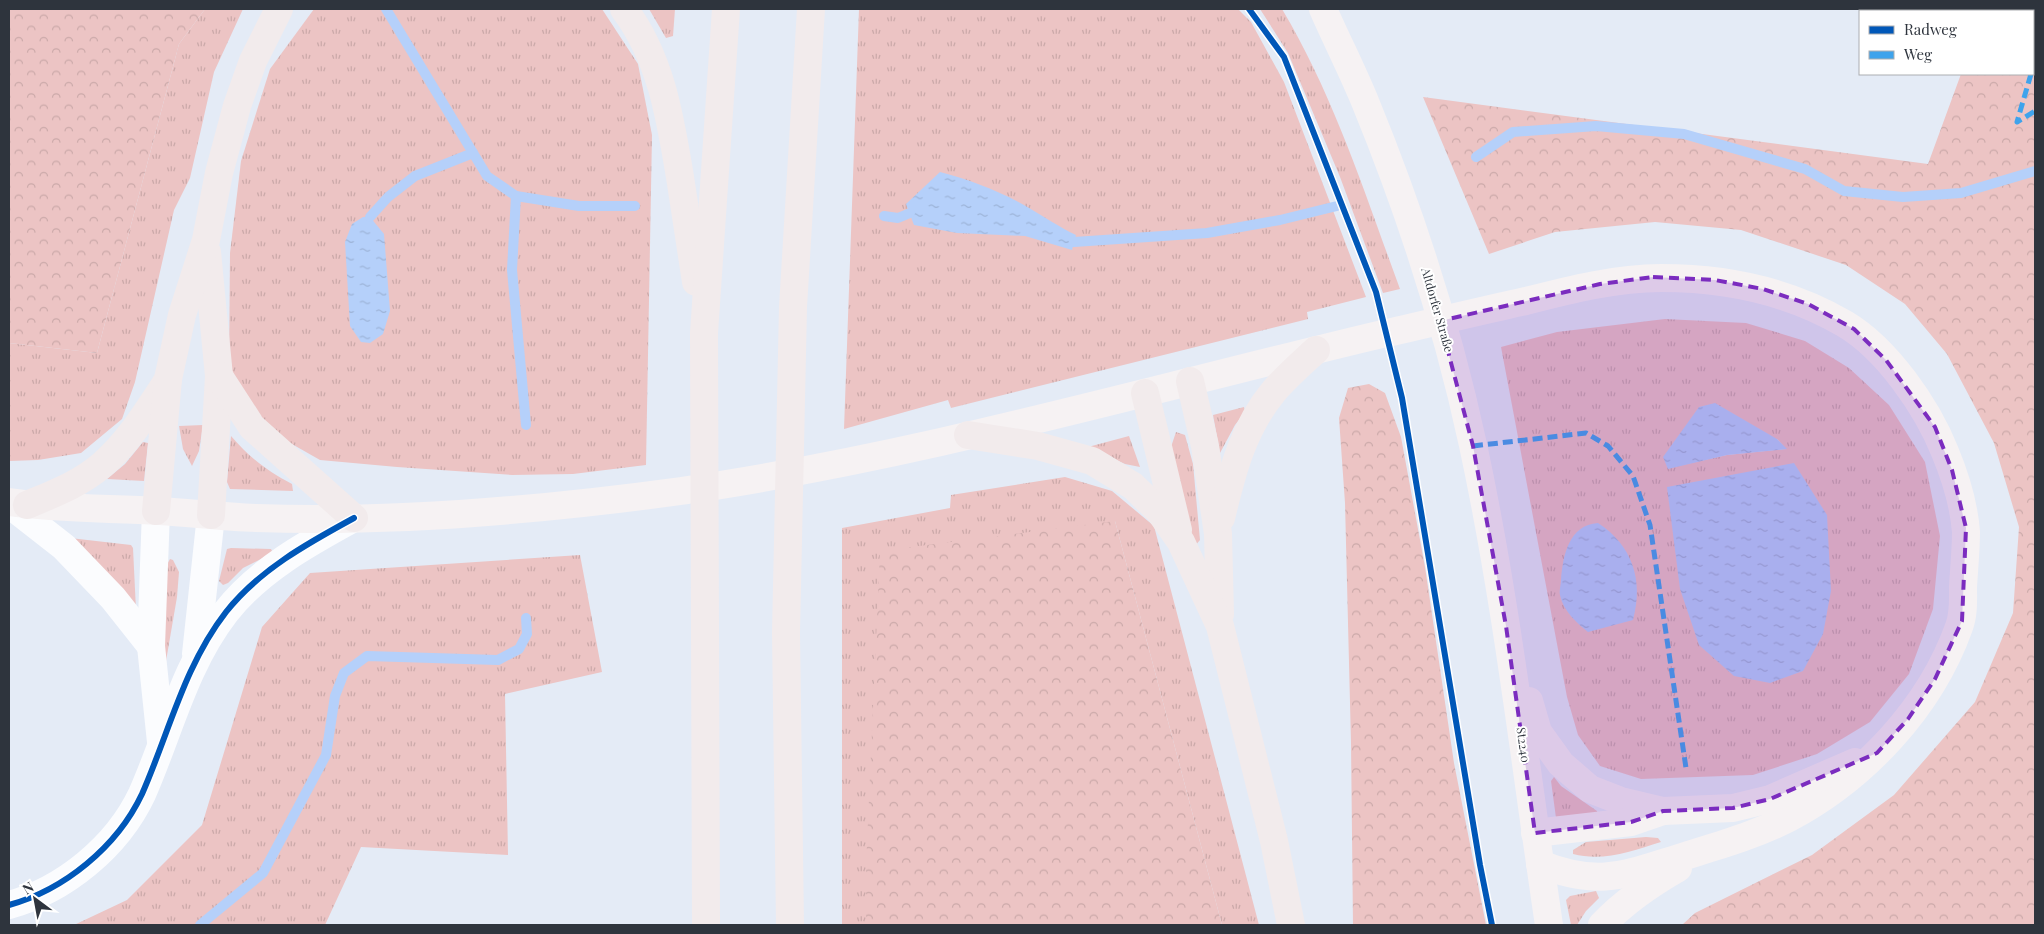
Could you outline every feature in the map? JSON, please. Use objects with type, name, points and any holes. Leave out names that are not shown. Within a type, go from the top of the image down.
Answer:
[{"type":"highway","points":[[624,9],[638,27],[657,68],[670,116],[704,333]]},
{"type":"highway","points":[[706,925],[704,333],[726,9]]},
{"type":"highway","points":[[790,925],[786,633],[793,317],[811,9]]},
{"type":"highway","points":[[156,511],[168,379],[182,315],[206,240],[220,173],[238,106],[253,61],[279,10]]},
{"type":"highway","points":[[206,240],[219,376],[211,515]]},
{"type":"highway","points":[[1218,534],[1233,466],[1252,423],[1274,390],[1316,350]]},
{"type":"highway","points":[[219,376],[252,428],[354,518]]},
{"type":"highway","points":[[15,504],[66,489],[102,466],[137,427],[168,379]]},
{"type":"highway","points":[[1190,381],[1205,446],[1218,534],[1220,626]]},
{"type":"highway","points":[[1145,392],[1181,542]]},
{"type":"highway","points":[[968,435],[1038,446],[1092,461],[1134,486],[1160,512],[1181,542],[1220,626],[1274,841],[1291,925]]},
{"type":"main road","name":"Altdorfer Straße","points":[[1323,9],[1365,102],[1421,254],[1457,379],[1473,446],[1506,626]]},
{"type":"main road","points":[[15,504],[256,518],[354,518],[486,512],[580,503],[682,490],[768,476],[938,443],[1316,350],[1600,284],[1653,278],[1715,280],[1763,289],[1808,304],[1854,329],[1886,360],[1912,393],[1935,427],[1952,470],[1966,528],[1962,620],[1934,679],[1908,719],[1877,753],[1837,787],[1789,818],[1749,836],[1619,876],[1586,879],[1540,864]]},
{"type":"main road","points":[[1506,626],[1538,732],[1561,764],[1590,789],[1621,801],[1663,811],[1733,808],[1770,799],[1877,753]]},
{"type":"main road","name":"St2240","points":[[1506,626],[1549,925]]},
{"type":"main road","points":[[1535,833],[1631,822],[1663,811]]},
{"type":"main road","points":[[1602,925],[1614,912],[1640,892],[1712,848]]},
{"type":"street","points":[[15,504],[64,547],[113,598],[151,646]]},
{"type":"street","points":[[156,511],[151,646],[161,744]]},
{"type":"street","points":[[195,658],[211,515]]},
{"type":"street","points":[[9,905],[21,902],[74,875],[117,833],[141,795],[195,658],[227,611],[263,576],[299,548],[354,518]]},
{"type":"highlighted area","points":[[1653,277],[1715,280],[1763,289],[1808,304],[1854,329],[1886,360],[1935,427],[1952,470],[1966,528],[1962,621],[1935,679],[1908,719],[1877,753],[1770,799],[1733,808],[1663,811],[1631,822],[1535,833],[1506,626],[1473,446],[1440,321],[1600,284]]},
{"type":"green space","points":[[9,9],[205,9],[179,44],[97,353],[9,343]]},
{"type":"green space","points":[[205,9],[243,9],[214,72],[190,178],[174,210],[135,382],[122,419],[81,453],[38,460],[9,461],[9,343],[97,353],[179,44]]},
{"type":"green space","points":[[314,9],[602,9],[638,64],[652,135],[646,465],[573,474],[512,475],[397,467],[320,460],[269,431],[229,369],[230,253],[241,161],[270,69]]},
{"type":"green space","points":[[649,9],[675,9],[673,36],[666,38]]},
{"type":"green space","points":[[859,9],[1238,9],[1251,22],[1284,82],[1366,297],[1307,312],[1308,319],[951,408],[948,400],[844,429]]},
{"type":"green space","points":[[1260,9],[1282,9],[1301,42],[1333,111],[1400,289],[1383,293],[1340,177],[1288,53]]},
{"type":"green space","points":[[2035,9],[2035,925],[1682,925],[1695,913],[1812,855],[1894,795],[1975,702],[2013,613],[2019,527],[1994,443],[1947,354],[1905,304],[1846,265],[1741,230],[1655,222],[1555,232],[1489,254],[1423,97],[1928,164],[1961,75],[2034,75],[2034,10],[1984,10]]},
{"type":"green space","points":[[1665,319],[1746,323],[1805,341],[1849,368],[1889,405],[1925,462],[1940,536],[1933,609],[1909,674],[1870,722],[1817,754],[1753,775],[1641,779],[1600,766],[1578,735],[1567,697],[1501,347],[1557,332]],"holes":[[[1777,439],[1786,449],[1727,455],[1668,468]]]},
{"type":"green space","points":[[1369,384],[1385,393],[1401,437],[1425,567],[1454,763],[1486,925],[1353,925],[1345,503],[1339,418],[1348,388]]},
{"type":"green space","points":[[1244,407],[1245,412],[1235,425],[1220,453],[1213,415]]},
{"type":"green space","points":[[203,425],[199,451],[192,466],[183,449],[179,426]]},
{"type":"green space","points":[[1176,432],[1185,435],[1193,464],[1200,540],[1195,546],[1191,539],[1171,447]]},
{"type":"green space","points":[[231,436],[259,463],[292,484],[293,491],[230,489],[227,482]]},
{"type":"green space","points":[[1129,436],[1140,467],[1125,464],[1088,447]]},
{"type":"green space","points":[[143,442],[148,443],[144,481],[107,479],[125,464]]},
{"type":"green space","points":[[1065,477],[1112,491],[1154,526],[1259,925],[1222,925],[1115,521],[866,866],[866,925],[842,925],[842,528],[950,508],[951,495]]},
{"type":"green space","points":[[1115,521],[1222,925],[866,925],[866,866],[880,551]]},
{"type":"green space","points":[[70,538],[131,545],[133,548],[136,610]]},
{"type":"green space","points":[[227,549],[271,549],[273,553],[243,568],[228,583],[223,585],[219,581]]},
{"type":"green space","points":[[580,555],[602,672],[505,694],[508,855],[361,847],[325,925],[74,925],[127,900],[202,825],[262,627],[310,573]]},
{"type":"green space","points":[[170,559],[173,560],[179,572],[177,597],[166,661],[164,660],[160,577]]},
{"type":"green space","points":[[1554,777],[1561,786],[1597,811],[1598,817],[1556,818],[1551,781]]},
{"type":"green space","points":[[1646,837],[1658,838],[1661,842],[1628,852],[1606,856],[1595,857],[1573,854],[1573,850],[1586,842]]},
{"type":"green space","points":[[1596,891],[1599,898],[1586,911],[1577,925],[1571,925],[1566,900],[1570,896]]},
{"type":"water","points":[[940,172],[975,183],[1019,202],[1076,235],[1072,250],[1025,236],[957,233],[914,225],[906,204]]},
{"type":"water","points":[[363,217],[370,217],[384,234],[390,311],[383,334],[370,343],[361,342],[350,326],[345,242],[352,224]]},
{"type":"water","points":[[1715,403],[1777,439],[1787,449],[1727,455],[1668,469],[1663,457],[1699,407]]},
{"type":"water","points":[[1794,463],[1827,515],[1831,591],[1823,634],[1803,671],[1770,683],[1734,676],[1699,645],[1680,589],[1667,487]]},
{"type":"water","points":[[1598,523],[1610,532],[1627,553],[1636,578],[1636,605],[1633,620],[1588,632],[1567,611],[1560,595],[1560,590],[1564,561],[1569,543],[1580,529]]},
{"type":"waterway","points":[[386,9],[487,176],[516,196],[579,206],[635,206]]},
{"type":"waterway","points":[[1476,157],[1513,132],[1596,126],[1684,134],[1805,169],[1844,191],[1903,197],[1961,193],[2035,171]]},
{"type":"waterway","points":[[370,217],[388,197],[415,176],[473,153]]},
{"type":"waterway","points":[[516,196],[512,270],[526,425]]},
{"type":"waterway","points":[[1074,242],[1207,233],[1280,220],[1337,206]]},
{"type":"waterway","points":[[884,216],[898,218],[910,213]]},
{"type":"waterway","points":[[200,925],[263,873],[326,755],[335,696],[344,673],[367,656],[498,660],[519,649],[527,634],[526,618]]},
{"type":"marked path","points":[[2034,64],[2035,60]]},
{"type":"marked path","points":[[2031,75],[2017,122],[2035,111]]},
{"type":"marked path","points":[[1473,446],[1586,433],[1608,446],[1633,476],[1650,525],[1686,768]]},
{"type":"cycle path","points":[[1249,9],[1284,57],[1376,292],[1402,398],[1480,865],[1492,925]]},
{"type":"cycle path","points":[[9,905],[49,889],[69,877],[87,864],[118,832],[142,794],[178,700],[199,655],[211,633],[239,597],[253,583],[285,559],[319,537],[354,518]]}]
